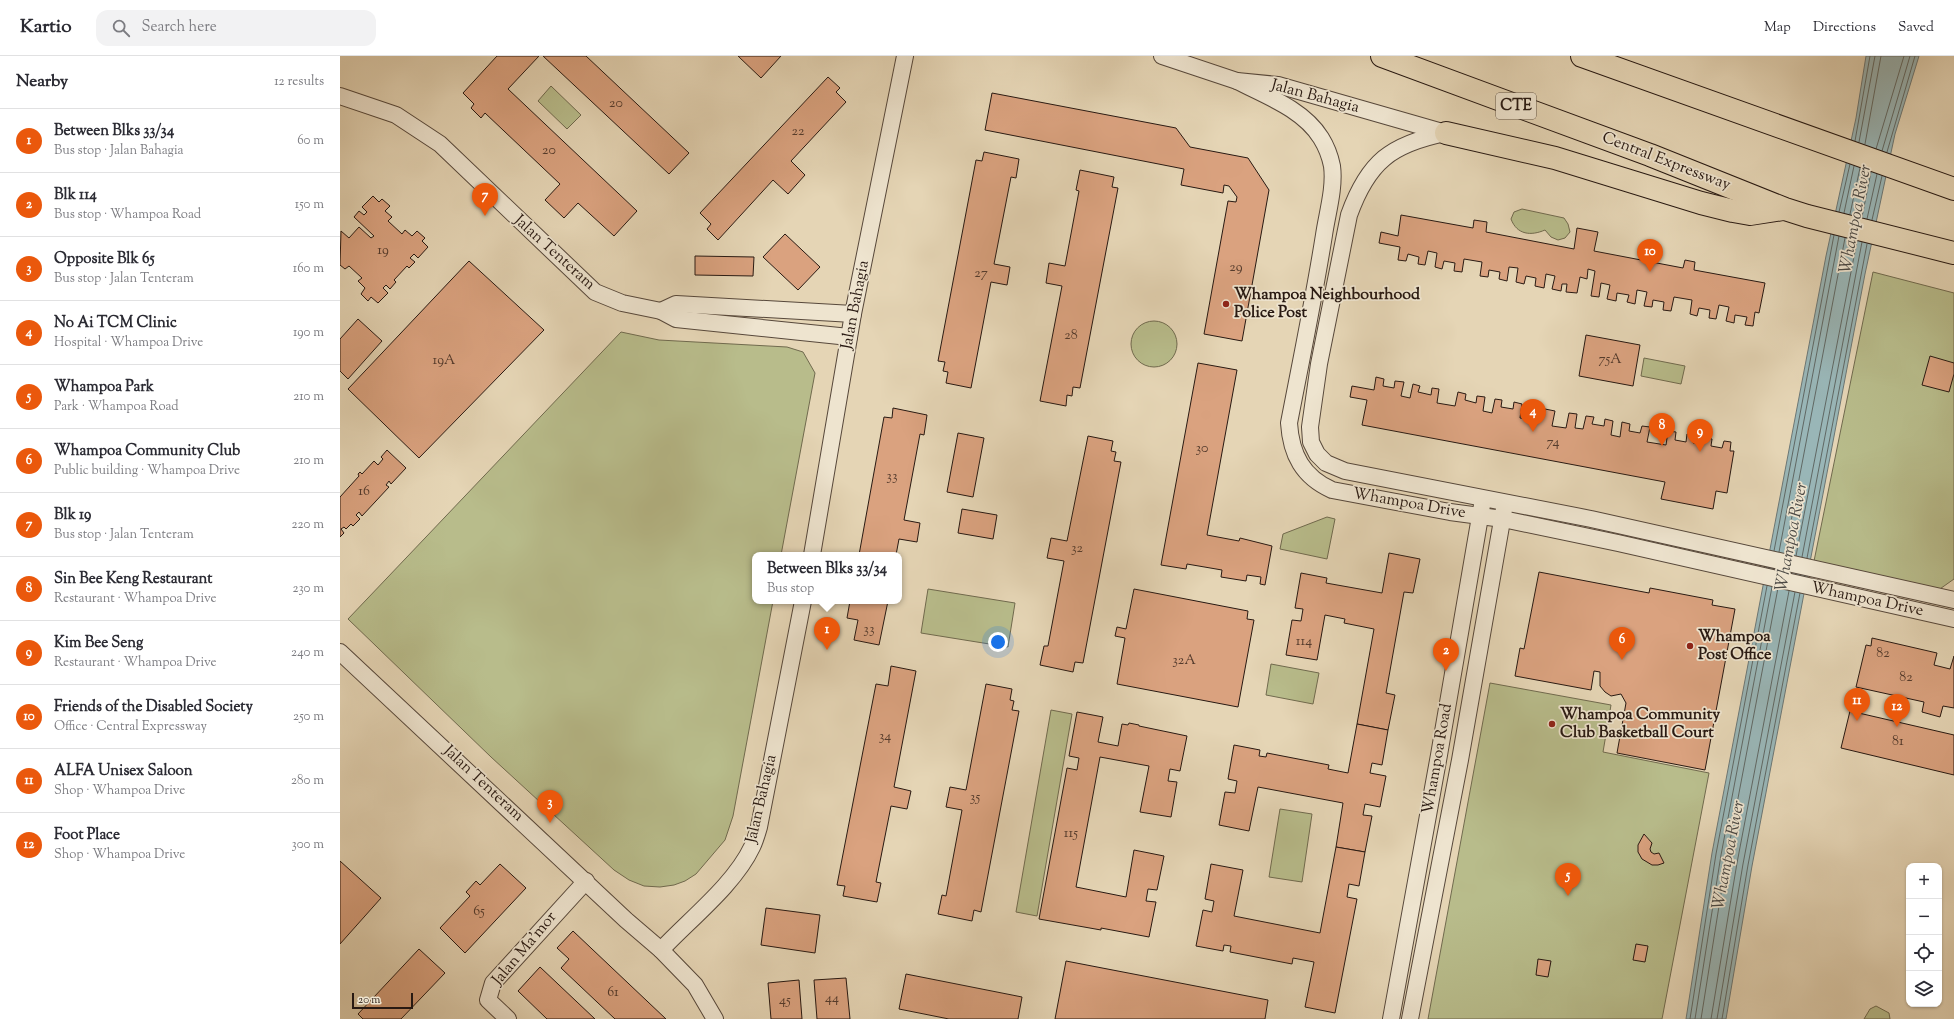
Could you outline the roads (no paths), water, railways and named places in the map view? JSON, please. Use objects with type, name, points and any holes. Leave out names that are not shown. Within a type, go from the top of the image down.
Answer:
[{"type":"highway","name":"Central Expressway","points":[[1382,56],[1650,155],[1784,209],[1954,253]]},
{"type":"highway","points":[[1582,56],[1945,186]]},
{"type":"highway","points":[[1446,133],[1555,158],[1701,203],[1733,211],[1750,214],[1784,209]]},
{"type":"street","name":"Jalan Bahagia","points":[[813,552],[853,314],[905,56]]},
{"type":"street","name":"Jalan Bahagia","points":[[1162,56],[1237,81],[1278,85],[1446,133]]},
{"type":"street","name":"Whampoa Drive","points":[[1237,81],[1299,114],[1312,125],[1328,151],[1332,166],[1332,184],[1322,246],[1289,423],[1292,443],[1298,461],[1305,471],[1318,484],[1332,490],[1503,519],[1954,619]]},
{"type":"street","name":"Jalan Tenteram","points":[[340,96],[396,115],[440,144],[595,292],[622,303],[661,311],[676,319],[849,338]]},
{"type":"street","name":"Whampoa Drive","points":[[1446,133],[1419,139],[1395,149],[1365,177],[1348,215],[1319,364],[1310,427],[1311,442],[1317,454],[1326,463],[1339,468],[1591,519],[1954,600]]},
{"type":"street","points":[[661,311],[676,304],[853,314]]},
{"type":"street","name":"Whampoa Road","points":[[1391,1019],[1439,755],[1483,498]]},
{"type":"street","name":"Whampoa Road","points":[[1410,1019],[1460,760],[1506,502]]},
{"type":"street","name":"Jalan Bahagia","points":[[661,950],[730,880],[752,848],[759,827],[802,604]]},
{"type":"street","name":"Jalan Tenteram","points":[[340,652],[626,920],[661,950]]},
{"type":"street","name":"Jalan Ma'mor","points":[[508,1019],[488,1000],[493,983],[586,881]]},
{"type":"street","points":[[661,950],[695,985],[715,1019]]},
{"type":"water","name":"Whampoa River","points":[[1866,56],[1919,56],[1895,134],[1865,274],[1752,866],[1726,1019],[1686,1019],[1712,853],[1826,256],[1856,118]]},
{"type":"place","name":"Blk 19","points":[[485,216]]},
{"type":"place","name":"Friends of the Disabled Society","points":[[1650,272]]},
{"type":"place","name":"Whampoa Neighbourhood Police Post","points":[[1226,304]]},
{"type":"place","name":"No Ai TCM Clinic","points":[[1533,432]]},
{"type":"place","name":"Sin Bee Keng Restaurant","points":[[1662,446]]},
{"type":"place","name":"Kim Bee Seng","points":[[1700,452]]},
{"type":"place","name":"Whampoa Post Office","points":[[1690,646]]},
{"type":"place","name":"Between Blks 33/34","points":[[827,650]]},
{"type":"place","name":"Whampoa Community Club","points":[[1622,660]]},
{"type":"place","name":"Blk 114","points":[[1446,671]]},
{"type":"place","name":"ALFA Unisex Saloon","points":[[1857,721]]},
{"type":"place","name":"Whampoa Community Club Basketball Court","points":[[1552,724]]},
{"type":"place","name":"Foot Place","points":[[1897,727]]},
{"type":"place","name":"Opposite Blk 65","points":[[550,823]]},
{"type":"place","name":"Whampoa Park","points":[[1568,896]]}]
